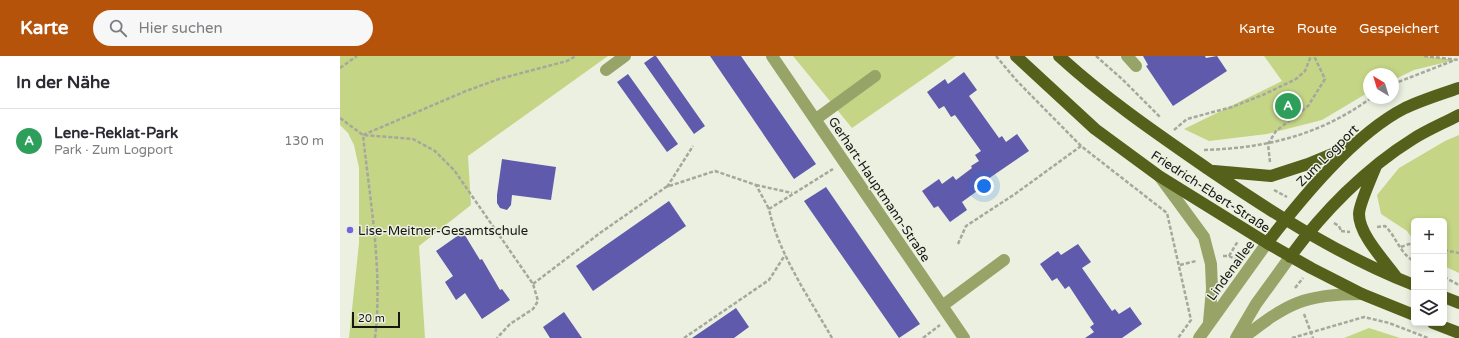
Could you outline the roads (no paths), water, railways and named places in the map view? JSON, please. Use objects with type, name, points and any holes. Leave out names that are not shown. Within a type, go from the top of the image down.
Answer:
[{"type":"main road","name":"Friedrich-Ebert-Straße","points":[[1016,56],[1096,129],[1159,176],[1290,257],[1362,294],[1411,314]]},
{"type":"main road","name":"Friedrich-Ebert-Straße","points":[[1059,56],[1083,77],[1163,139],[1255,202],[1345,254],[1411,284]]},
{"type":"main road","name":"Zum Logport","points":[[1285,219],[1353,145],[1404,109],[1459,88]]},
{"type":"main road","points":[[1290,257],[1307,233],[1377,164],[1413,139],[1459,116]]},
{"type":"main road","points":[[1211,171],[1271,176],[1308,164],[1353,145]]},
{"type":"main road","points":[[1377,164],[1359,213],[1369,241],[1398,278]]},
{"type":"main road","name":"Lindenallee","points":[[1266,243],[1285,219]]},
{"type":"main road","points":[[1447,298],[1459,303]]},
{"type":"main road","points":[[1441,326],[1459,333]]},
{"type":"street","points":[[606,70],[625,56]]},
{"type":"street","name":"Gerhart-Hauptmann-Straße","points":[[772,56],[964,338]]},
{"type":"street","points":[[1127,56],[1136,66]]},
{"type":"street","points":[[816,119],[875,76]]},
{"type":"street","points":[[1159,176],[1204,238],[1211,264],[1212,289],[1209,322]]},
{"type":"street","name":"Lindenallee","points":[[1199,338],[1266,243]]},
{"type":"street","points":[[1236,338],[1256,304],[1290,257]]},
{"type":"street","points":[[942,306],[1004,260]]},
{"type":"street","points":[[1243,338],[1279,310],[1298,301],[1330,294],[1362,294]]},
{"type":"place","name":"Lene-Reklat-Park","points":[[1288,106]]},
{"type":"place","name":"Lise-Meitner-Gesamtschule","points":[[350,230]]}]
